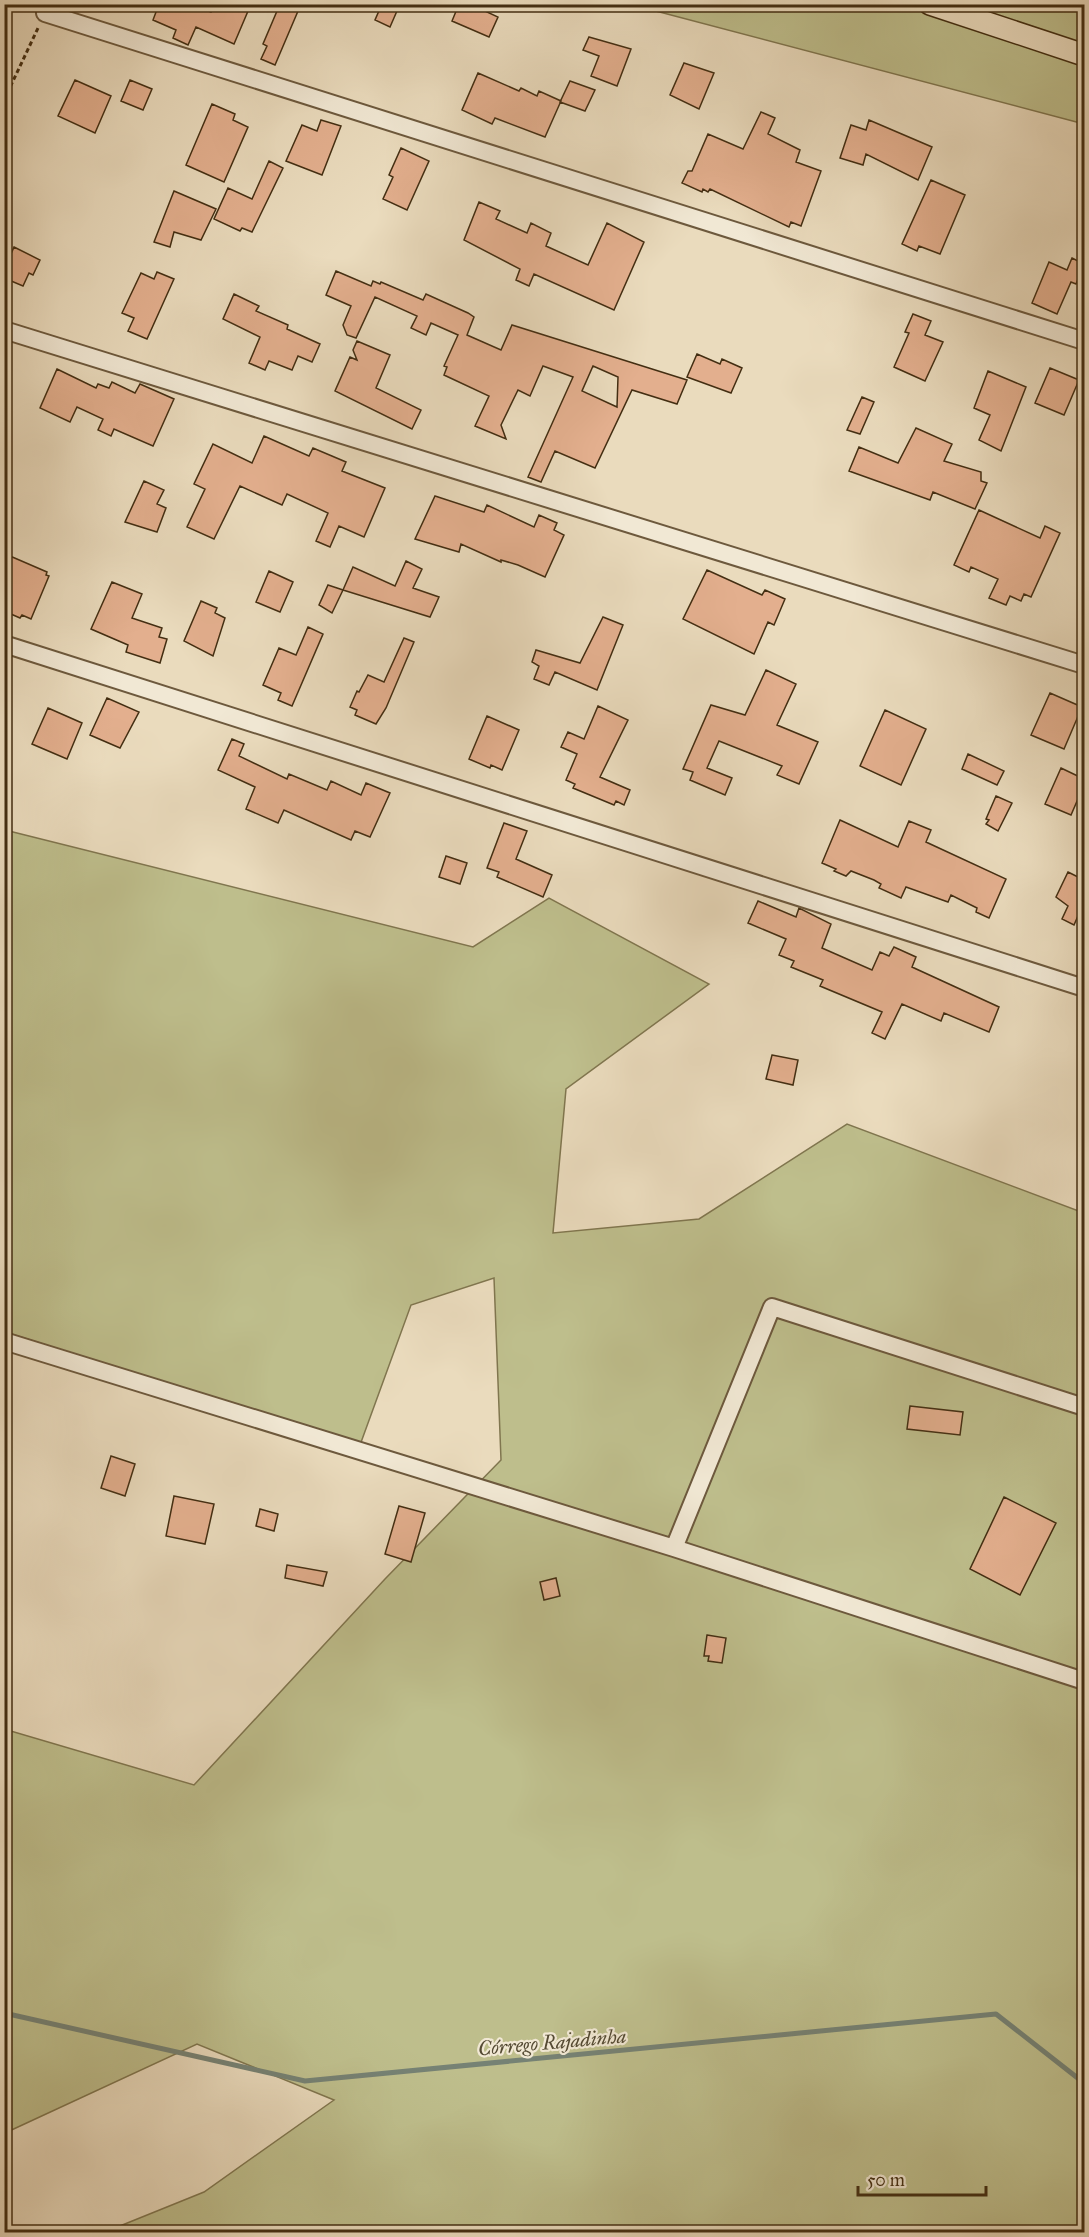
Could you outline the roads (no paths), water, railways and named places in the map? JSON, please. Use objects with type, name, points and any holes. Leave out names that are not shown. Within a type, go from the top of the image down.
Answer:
[{"type":"main road","points":[[930,4],[1084,54]]},
{"type":"street","points":[[45,13],[1084,340]]},
{"type":"street","points":[[4,330],[1084,665]]},
{"type":"street","points":[[4,644],[1084,988]]},
{"type":"street","points":[[674,1548],[772,1307],[1084,1407]]},
{"type":"street","points":[[4,1341],[674,1548],[1084,1681]]},
{"type":"waterway","name":"Córrego Rajadinha","points":[[4,2013],[305,2081],[996,2014],[1084,2083]]}]
